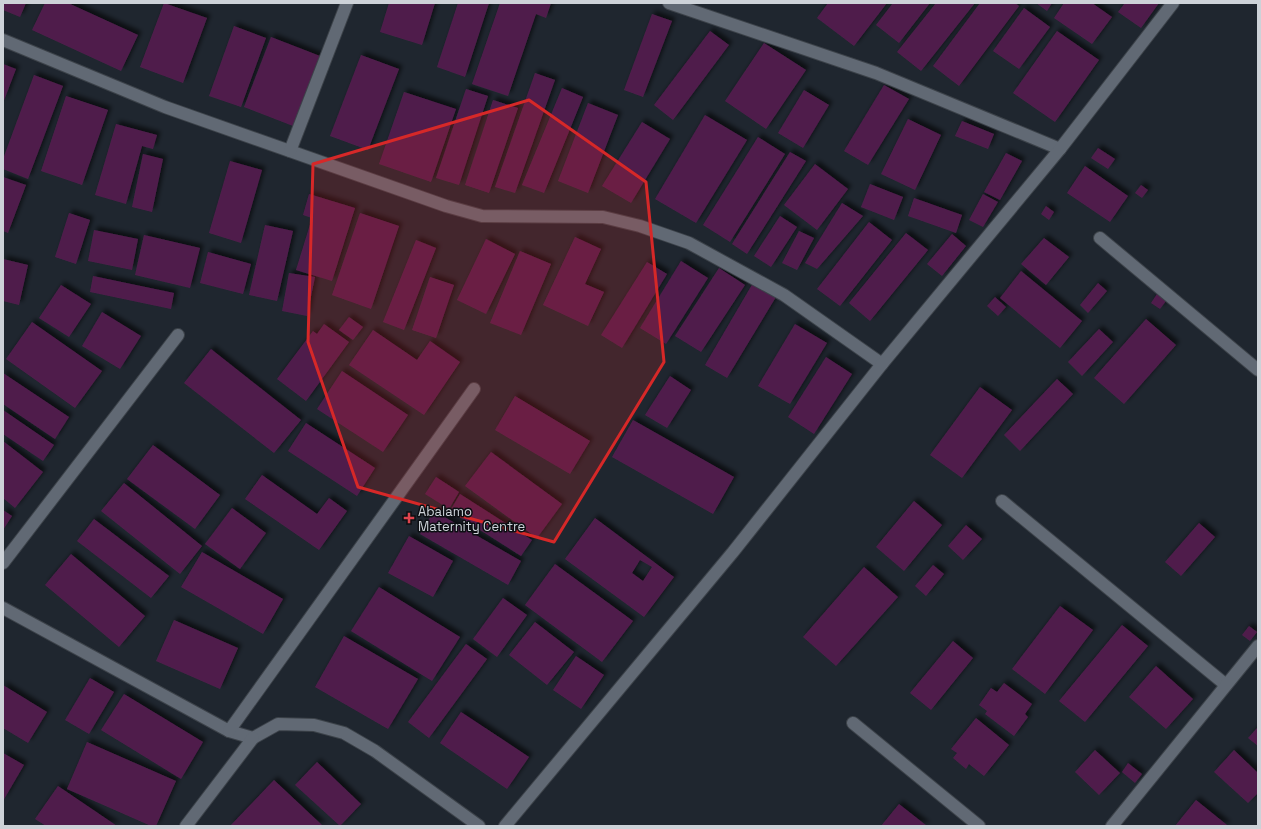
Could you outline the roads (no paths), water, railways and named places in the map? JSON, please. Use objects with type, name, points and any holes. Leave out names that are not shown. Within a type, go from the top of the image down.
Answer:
[{"type":"street","points":[[290,151],[347,3]]},
{"type":"street","points":[[669,3],[876,73],[1060,149]]},
{"type":"street","points":[[505,826],[733,552],[882,364],[1060,149],[1173,3]]},
{"type":"street","points":[[3,40],[165,107],[446,206],[482,216],[603,217],[640,226],[689,243],[784,295],[882,364]]},
{"type":"street","points":[[1100,238],[1258,370]]},
{"type":"street","points":[[3,563],[178,335]]},
{"type":"street","points":[[229,731],[474,389]]},
{"type":"street","points":[[1002,501],[1226,686]]},
{"type":"street","points":[[4,610],[229,731],[253,738]]},
{"type":"street","points":[[1112,826],[1258,646]]},
{"type":"street","points":[[853,723],[979,826]]},
{"type":"street","points":[[186,826],[253,738],[278,724],[314,725],[344,733],[375,751],[479,826]]},
{"type":"place","name":"Abalamo Maternity Centre","points":[[409,518]]}]
